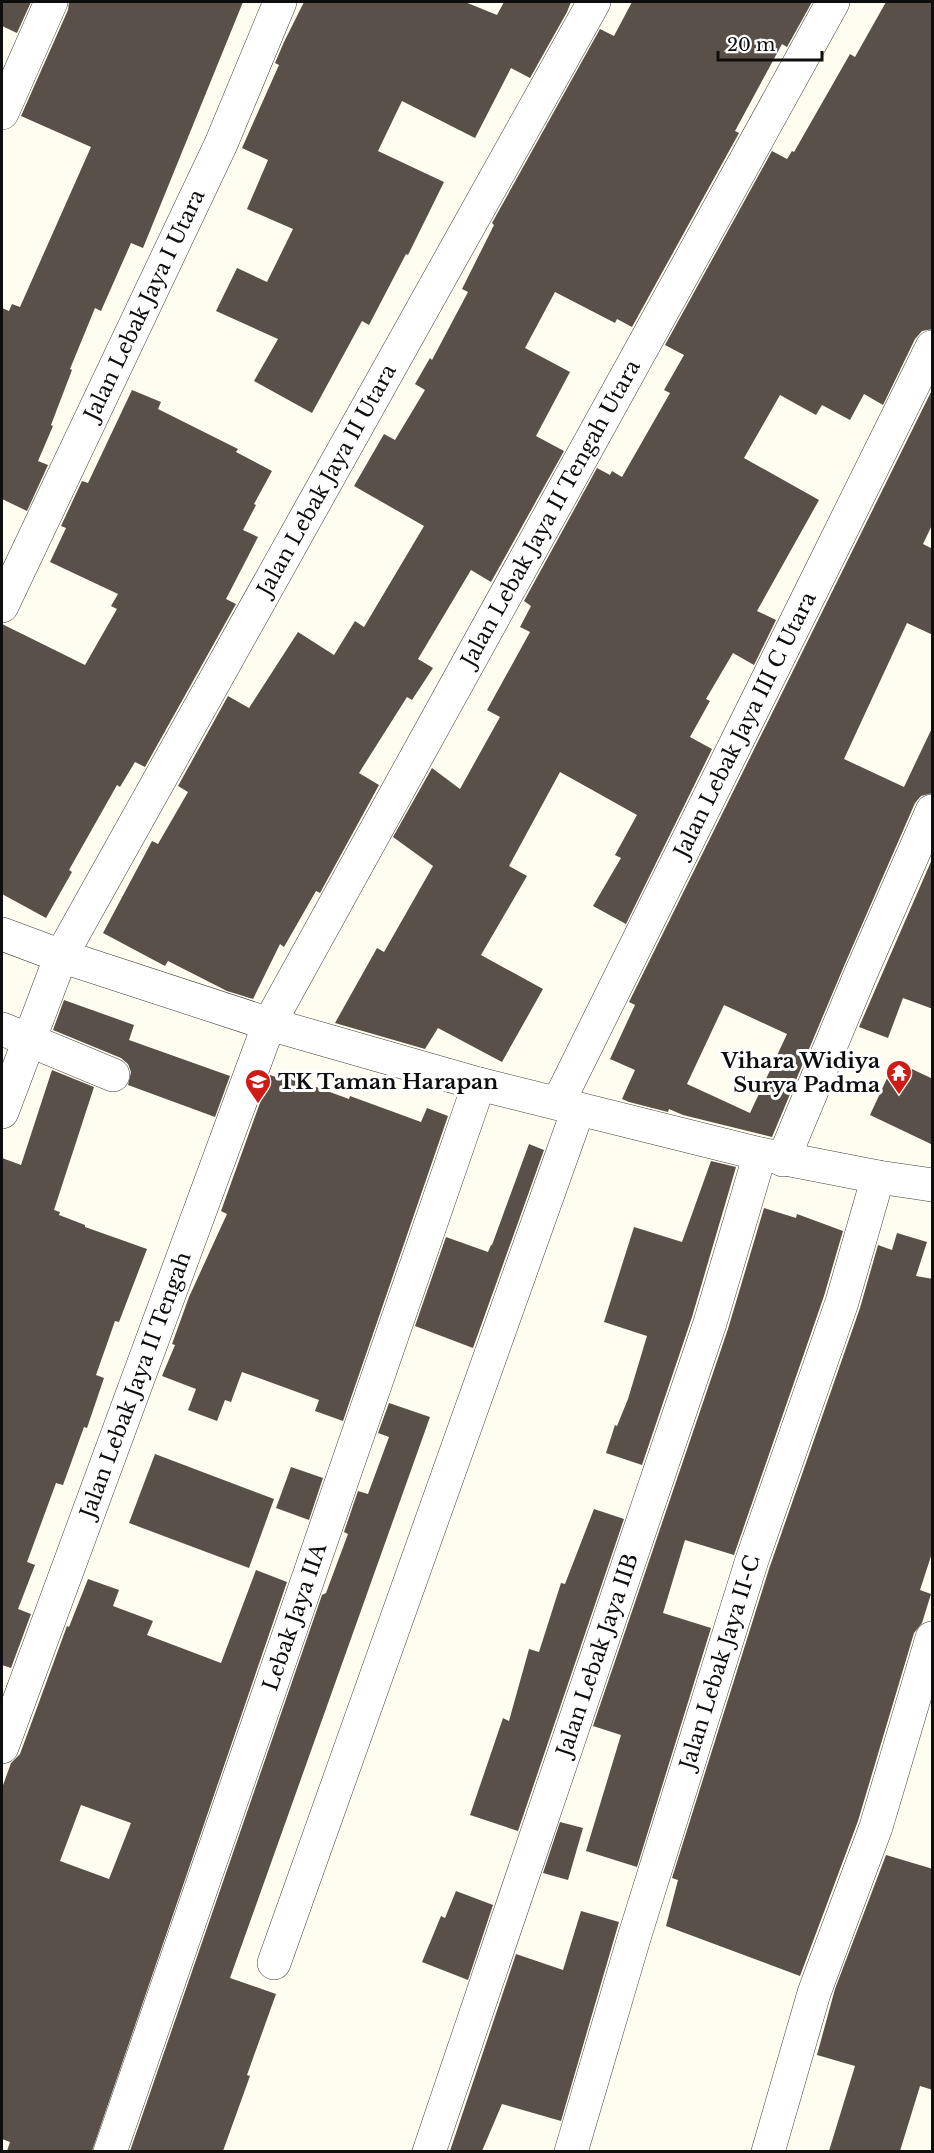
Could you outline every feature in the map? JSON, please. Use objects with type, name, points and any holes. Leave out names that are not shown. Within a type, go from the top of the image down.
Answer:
[{"type":"street","points":[[2,113],[51,2]]},
{"type":"street","name":"Jalan Lebak Jaya I Utara","points":[[2,606],[221,144],[280,2]]},
{"type":"street","name":"Jalan Lebak Jaya II Utara","points":[[2,1112],[15,1035],[594,2]]},
{"type":"street","name":"Jalan Lebak Jaya II Tengah Utara","points":[[269,1024],[833,2]]},
{"type":"street","name":"Jalan Lebak Jaya III C Utara","points":[[274,1963],[568,1106],[933,347]]},
{"type":"street","name":"Jalan Lebak Jaya IIB","points":[[429,2151],[706,1334],[771,1157],[861,973],[933,811]]},
{"type":"street","points":[[2,934],[61,956],[269,1024],[478,1084],[771,1157],[878,1178],[933,1185]]},
{"type":"street","name":"Jalan Lebak Jaya II Tengah","points":[[2,1747],[269,1024]]},
{"type":"street","points":[[15,1035],[113,1075]]},
{"type":"street","name":"Lebak Jaya IIA","points":[[110,2151],[478,1084]]},
{"type":"street","name":"Jalan Lebak Jaya II-C","points":[[571,2151],[634,1938],[751,1563],[842,1302],[878,1178]]},
{"type":"street","points":[[768,2151],[814,1993],[876,1827],[933,1638]]},
{"type":"building","points":[[2,2],[31,2],[17,33],[2,26]]},
{"type":"building","points":[[69,2],[243,2],[143,248],[131,243],[101,311],[95,308],[70,369],[72,370],[51,425],[53,426],[38,461],[48,465],[27,511],[2,499],[2,308],[9,311],[12,304],[20,307],[91,147],[21,116],[68,10]]},
{"type":"building","points":[[304,2],[465,2],[497,15],[504,2],[571,2],[530,78],[511,68],[475,138],[402,101],[378,151],[444,182],[408,255],[406,254],[369,325],[362,321],[312,413],[254,381],[278,339],[216,311],[237,268],[267,282],[293,229],[247,209],[268,160],[242,148],[279,65],[275,63]]},
{"type":"building","points":[[632,2],[812,2],[787,47],[782,44],[735,131],[739,133],[632,327],[617,319],[615,323],[555,292],[525,348],[570,372],[536,436],[564,451],[491,582],[471,570],[418,659],[433,668],[412,700],[407,697],[359,773],[379,785],[320,893],[316,891],[284,947],[280,944],[253,999],[227,991],[168,961],[165,966],[103,933],[152,841],[158,844],[188,792],[178,786],[228,696],[249,708],[298,632],[334,655],[355,621],[364,627],[424,526],[354,486],[384,434],[395,440],[425,390],[415,384],[430,358],[432,360],[468,292],[462,289],[494,225],[492,223],[600,29],[614,36]]},
{"type":"building","points":[[886,2],[933,2],[933,329],[922,331],[915,339],[883,405],[864,394],[850,420],[822,405],[816,415],[780,395],[744,458],[819,500],[757,611],[776,620],[754,665],[733,653],[706,699],[710,701],[690,737],[712,749],[626,924],[593,906],[621,858],[615,855],[637,815],[560,772],[509,866],[527,876],[481,955],[543,989],[502,1062],[438,1028],[425,1049],[335,1023],[377,948],[384,952],[433,866],[393,837],[432,768],[460,789],[500,717],[487,710],[530,632],[520,627],[531,606],[524,601],[597,468],[610,475],[612,471],[622,477],[670,393],[664,390],[684,355],[665,345],[772,151],[787,159],[792,151],[794,152],[850,54],[855,57]]},
{"type":"building","points":[[933,388],[933,523],[923,544],[933,549],[933,635],[907,623],[844,759],[904,787],[933,726],[933,793],[921,796],[915,803],[772,1137],[683,1115],[669,1109],[668,1112],[622,1099],[635,1070],[610,1059],[635,1005],[629,1002]],"holes":[[[724,1005],[787,1034],[750,1113],[687,1084]]]},
{"type":"building","points":[[132,390],[161,402],[158,409],[238,449],[236,452],[272,471],[243,530],[258,537],[226,599],[236,604],[145,767],[135,762],[120,787],[117,785],[69,870],[72,872],[46,918],[2,894],[2,624],[85,665],[117,609],[111,606],[118,594],[50,562],[66,528],[61,526],[82,481],[88,483]]},
{"type":"building","points":[[933,857],[933,1009],[903,998],[888,1038],[859,1027]]},
{"type":"building","points":[[64,1000],[134,1025],[129,1040],[230,1076],[215,1117],[128,1085],[131,1072],[128,1064],[121,1058],[53,1030]]},
{"type":"building","name":"Vihara Widiya Surya Padma","points":[[895,1061],[933,1079],[933,1145],[870,1115]]},
{"type":"building","points":[[52,1070],[94,1087],[54,1210],[60,1212],[59,1215],[85,1225],[85,1227],[147,1249],[119,1322],[115,1321],[96,1375],[104,1378],[87,1428],[84,1427],[63,1485],[56,1483],[27,1562],[35,1565],[18,1609],[31,1614],[11,1668],[2,1665],[2,1158],[21,1165]]},
{"type":"building","points":[[270,1075],[284,1080],[286,1076],[421,1122],[427,1108],[448,1116],[343,1421],[315,1411],[319,1400],[242,1372],[231,1402],[225,1400],[217,1421],[188,1410],[196,1389],[162,1376],[175,1345],[172,1344],[189,1297],[227,1214],[221,1211]]},
{"type":"building","points":[[529,1144],[544,1150],[473,1348],[415,1326],[446,1237],[488,1252]]},
{"type":"building","points":[[711,1161],[736,1167],[692,1317],[642,1465],[606,1453],[615,1425],[617,1426],[628,1399],[647,1336],[604,1322],[634,1227],[682,1242]]},
{"type":"building","points":[[764,1208],[796,1218],[797,1214],[843,1231],[824,1296],[734,1555],[685,1540],[663,1613],[711,1628],[637,1867],[586,1851],[621,1735],[593,1726],[728,1329]]},
{"type":"building","points":[[897,1233],[927,1242],[916,1276],[933,1279],[933,1550],[920,1590],[931,1594],[922,1623],[914,1633],[858,1821],[800,1976],[666,1926],[678,1880],[672,1878],[769,1569],[860,1308],[878,1245],[892,1250]]},
{"type":"building","points":[[389,1403],[430,1417],[230,1978],[276,1994],[247,2075],[250,2076],[223,2151],[130,2151],[322,1595],[326,1593],[348,1534],[344,1532],[358,1491],[368,1494],[389,1437],[378,1433]]},
{"type":"building","points":[[155,1454],[274,1499],[249,1568],[129,1523]]},
{"type":"building","points":[[291,1467],[323,1478],[309,1520],[276,1508]]},
{"type":"building","points":[[594,1509],[624,1519],[518,1831],[470,1815],[503,1718],[509,1721],[529,1649],[539,1652],[561,1583],[565,1584]]},
{"type":"building","points":[[256,1570],[287,1582],[92,2151],[7,2151],[10,2142],[2,2139],[2,1788],[11,1763],[20,1754],[67,1626],[69,1627],[88,1579],[119,1590],[113,1606],[153,1621],[147,1635],[221,1663]],"holes":[[[81,1805],[131,1823],[109,1879],[60,1861]]]},
{"type":"building","points":[[560,1822],[583,1828],[568,1880],[543,1873]]},
{"type":"building","points":[[886,1855],[933,1869],[933,2090],[920,2086],[900,2151],[829,2151],[855,2066],[817,2055],[835,1989]]},
{"type":"building","points":[[456,1891],[493,1905],[468,1980],[422,1962],[441,1916],[445,1918]]},
{"type":"building","points":[[581,1911],[619,1922],[561,2121],[502,2104],[482,2151],[450,2151],[516,1954],[563,1970]]},
{"type":"place","name":"Vihara Widiya Surya Padma","points":[[899,1096]]},
{"type":"place","name":"TK Taman Harapan","points":[[258,1105]]}]
